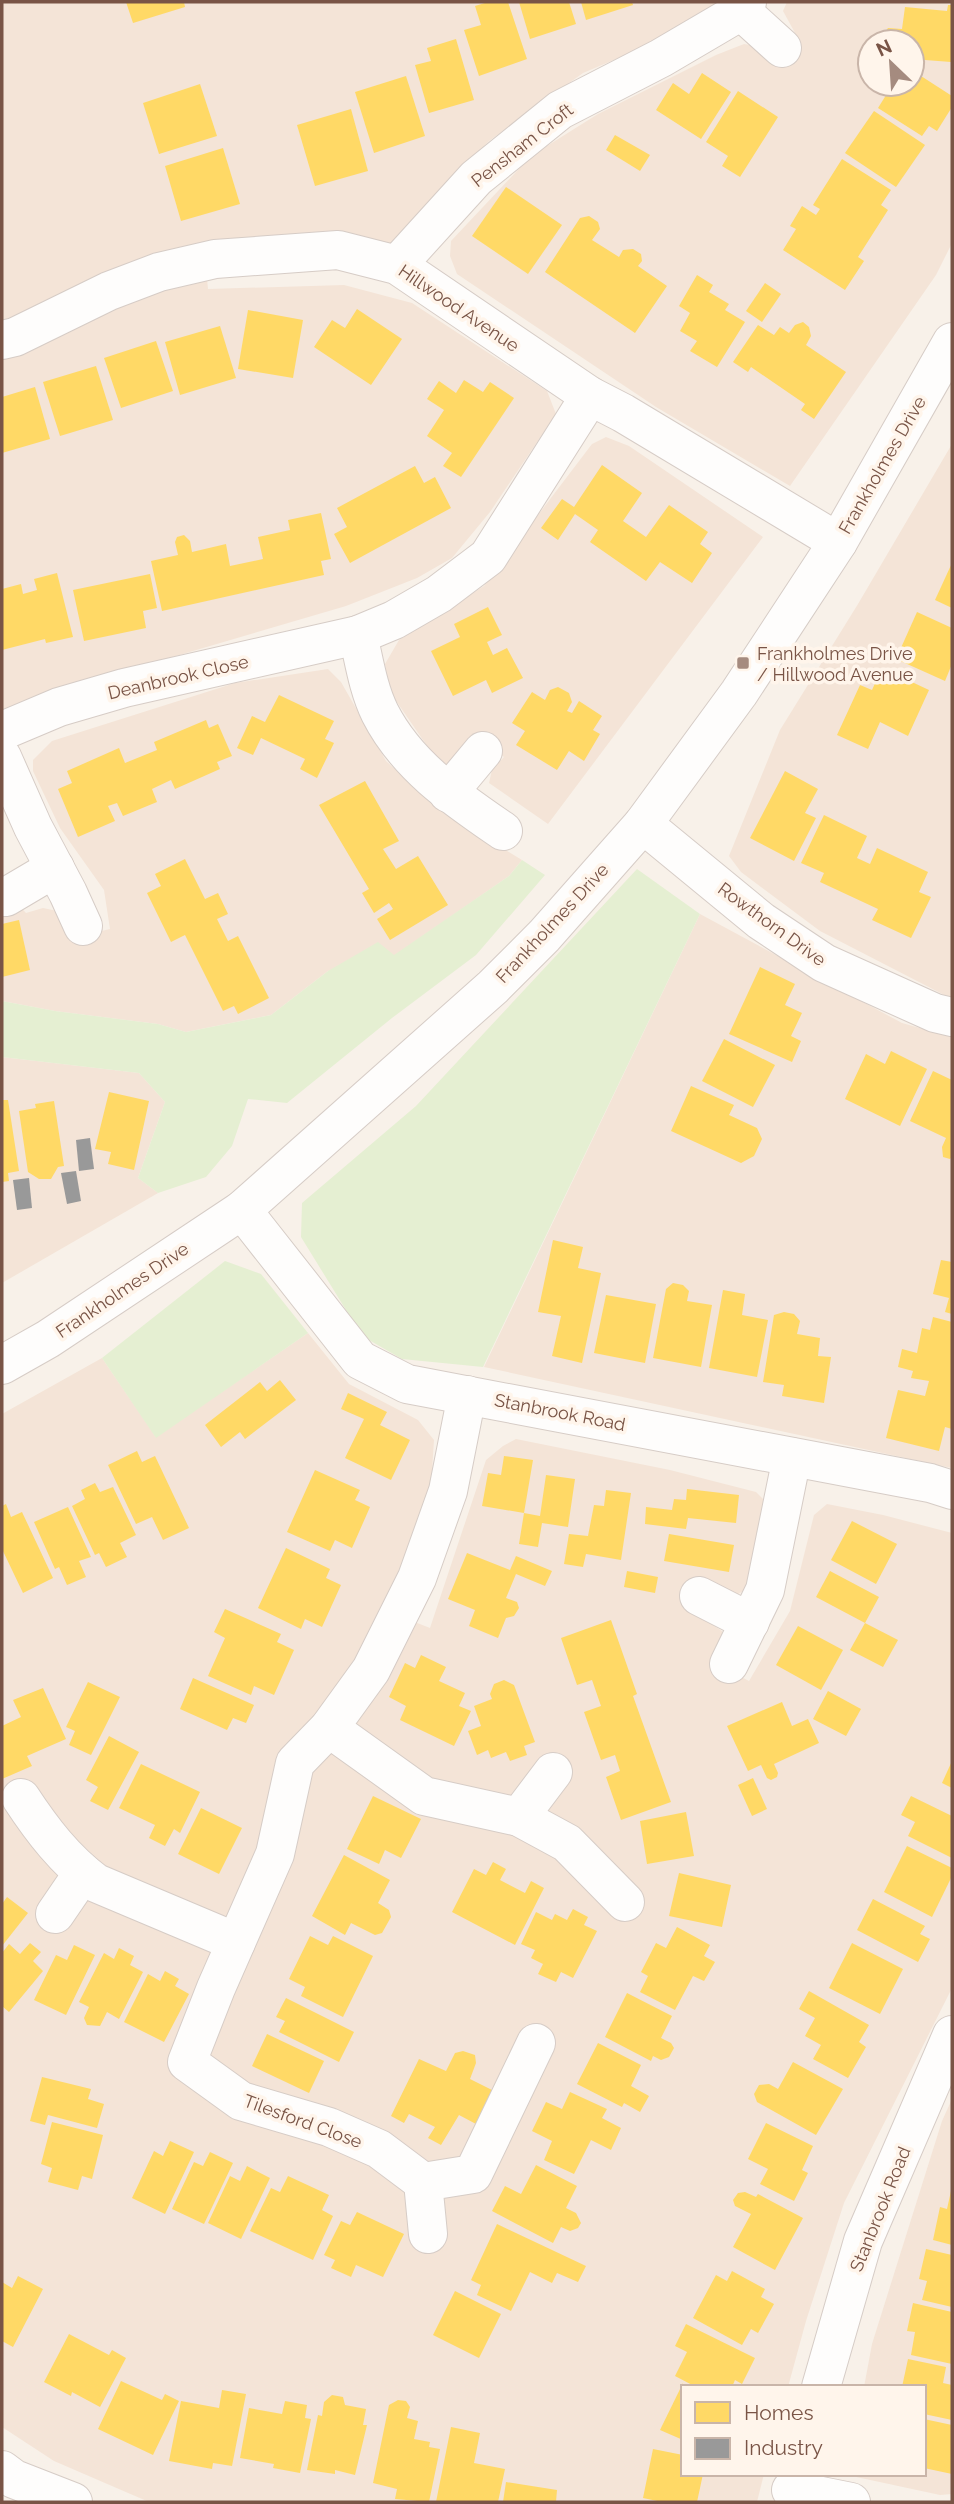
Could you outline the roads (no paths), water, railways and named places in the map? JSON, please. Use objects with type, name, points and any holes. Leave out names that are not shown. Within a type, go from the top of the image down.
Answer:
[{"type":"street","name":"Pensham Croft","points":[[397,265],[476,178],[560,110],[661,58],[744,6],[782,48]]},
{"type":"street","name":"Hillwood Avenue","points":[[2,340],[15,337],[109,292],[159,272],[215,259],[338,250],[397,265],[590,396],[647,427],[838,542]]},
{"type":"street","name":"Frankholmes Drive","points":[[2,1364],[48,1339],[242,1210],[493,987],[544,936],[643,824],[738,692],[838,542],[952,342]]},
{"type":"street","name":"Deanbrook Close","points":[[2,732],[59,707],[124,688],[358,635],[394,620],[439,594],[488,557],[590,396]]},
{"type":"street","points":[[358,635],[379,711],[402,749],[448,793],[503,831]]},
{"type":"street","points":[[448,793],[483,751]]},
{"type":"street","points":[[2,757],[33,827],[83,926]]},
{"type":"street","name":"Rowthorn Drive","points":[[643,824],[761,921],[824,963],[935,1013],[952,1017]]},
{"type":"street","points":[[6,897],[55,868]]},
{"type":"street","name":"Stanbrook Road","points":[[242,1210],[360,1360],[407,1384],[930,1483],[952,1490]]},
{"type":"street","name":"Tilesford Close","points":[[423,2182],[379,2149],[329,2127],[242,2101],[187,2062],[275,1854],[295,1763],[329,1728],[371,1670],[417,1578],[448,1491],[467,1395]]},
{"type":"street","points":[[729,1664],[765,1590],[792,1457]]},
{"type":"street","points":[[699,1596],[750,1622]]},
{"type":"street","points":[[329,1728],[424,1796],[519,1817],[567,1843],[625,1902]]},
{"type":"street","points":[[519,1817],[553,1772]]},
{"type":"street","points":[[21,1798],[47,1837],[83,1873],[96,1882],[236,1942]]},
{"type":"street","points":[[55,1914],[83,1873]]},
{"type":"street","name":"Stanbrook Road","points":[[822,2385],[863,2241],[952,2035]]},
{"type":"street","points":[[428,2234],[423,2182],[473,2174],[536,2043]]},
{"type":"street","points":[[6,2483],[73,2502]]},
{"type":"street","points":[[791,2489],[851,2502]]},
{"type":"place","name":"Frankholmes Drive / Hillwood Avenue","points":[[743,663]]}]
